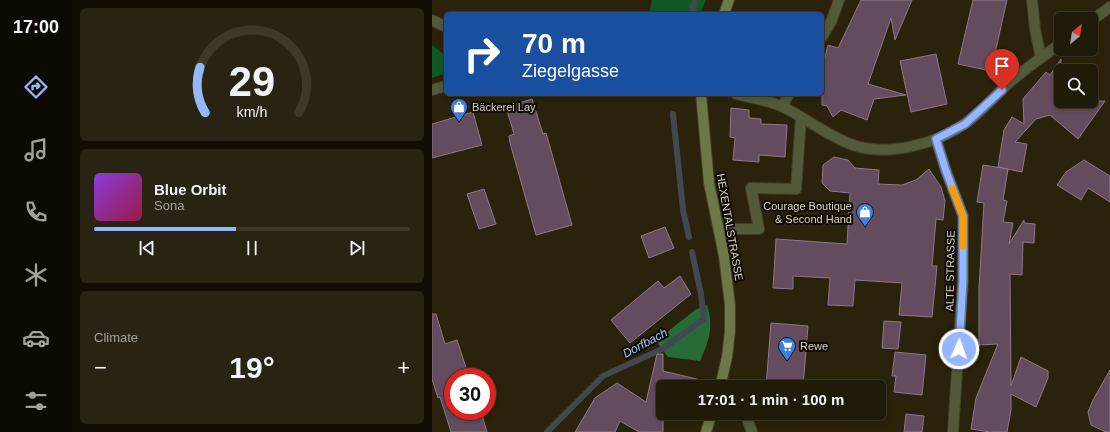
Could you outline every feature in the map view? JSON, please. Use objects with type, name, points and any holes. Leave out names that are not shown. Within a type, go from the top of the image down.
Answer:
[{"type":"main road","points":[[725,12],[729,0]]},
{"type":"main road","name":"HEXENTALSTRASSE","points":[[700,96],[709,183],[719,227],[728,288],[730,331],[727,357],[722,380]]},
{"type":"main road","points":[[706,432],[710,420]]},
{"type":"street","points":[[824,34],[831,22],[839,0]]},
{"type":"street","points":[[1032,0],[1040,58]]},
{"type":"street","points":[[1098,16],[1110,7]]},
{"type":"street","points":[[432,20],[444,26]]},
{"type":"street","points":[[744,96],[782,106],[834,137],[854,145],[867,149],[882,150],[904,148],[936,139],[965,124],[1011,81],[1054,48]]},
{"type":"street","points":[[432,90],[444,87]]},
{"type":"street","points":[[782,106],[788,96]]},
{"type":"street","points":[[719,227],[759,229],[751,188],[796,189],[801,117]]},
{"type":"street","name":"ALTE STRASSE","points":[[936,139],[963,216],[963,280],[953,432]]},
{"type":"street","points":[[748,420],[752,432]]},
{"type":"green space","points":[[652,0],[706,0],[701,12],[649,12]]},
{"type":"green space","points":[[432,45],[444,54],[444,74],[432,78]]},
{"type":"green space","points":[[707,305],[710,320],[710,334],[700,361],[668,357],[656,341],[695,310]]},
{"type":"building","points":[[861,0],[912,0],[895,40],[891,18],[868,84],[906,95],[874,99],[867,120],[841,110],[833,117],[827,106],[822,105],[822,96],[824,96],[824,61],[828,45],[838,48]]},
{"type":"building","points":[[973,0],[1007,0],[991,71],[958,64]]},
{"type":"building","points":[[936,54],[947,104],[911,112],[900,61]]},
{"type":"building","points":[[1054,69],[1054,108],[1098,108],[1098,101],[1105,101],[1078,139],[1050,115],[1036,119],[1015,142],[1027,144],[1022,172],[998,167],[1004,130],[1012,117],[1024,124],[1023,99],[1046,72],[1050,75]]},
{"type":"building","points":[[532,99],[543,134],[546,133],[572,225],[536,235],[510,143],[509,136],[514,134],[506,107]]},
{"type":"building","points":[[731,108],[749,110],[749,118],[761,119],[761,124],[787,125],[785,157],[759,155],[759,162],[733,160],[735,138],[730,137]]},
{"type":"building","points":[[473,112],[482,145],[432,158],[432,124]]},
{"type":"building","points":[[834,157],[848,160],[855,168],[879,170],[878,184],[902,185],[916,180],[929,169],[941,187],[945,201],[943,220],[936,219],[932,266],[937,266],[932,317],[899,315],[902,283],[855,280],[853,306],[828,305],[830,278],[793,276],[793,289],[773,288],[776,239],[847,244],[850,193],[830,191],[822,183],[823,165]]},
{"type":"building","points":[[1084,160],[1110,176],[1110,202],[1088,188],[1081,200],[1057,185],[1066,172]]},
{"type":"building","points":[[983,165],[1008,169],[1003,200],[1007,201],[1003,222],[1013,223],[1009,244],[1024,220],[1024,223],[1035,224],[1034,243],[1023,242],[1022,275],[1010,274],[1011,386],[1021,357],[1048,371],[1048,378],[1036,407],[1011,394],[1011,410],[1007,432],[990,432],[971,429],[976,398],[998,344],[979,345],[979,288],[984,203],[977,202]]},
{"type":"building","points":[[484,189],[496,224],[479,229],[467,194]]},
{"type":"building","points":[[665,227],[674,248],[649,258],[641,236]]},
{"type":"building","points":[[680,276],[691,294],[630,343],[611,320],[658,281],[664,288]]},
{"type":"building","points":[[432,314],[436,314],[445,344],[457,340],[466,368],[444,368],[444,410],[440,397],[438,398],[432,379]]},
{"type":"building","points":[[884,321],[901,322],[898,349],[882,348]]},
{"type":"building","name":"Rewe","points":[[771,323],[808,326],[804,380],[767,380]]},
{"type":"building","points":[[895,352],[926,355],[922,395],[894,392],[896,376],[892,376]]},
{"type":"building","points":[[657,354],[663,354],[663,371],[701,380],[656,380],[656,420],[663,420],[663,432],[639,432],[620,421],[615,432],[575,432],[595,398],[617,383],[646,402]]},
{"type":"building","points":[[1110,370],[1110,432],[1106,432],[1091,425],[1088,412]]},
{"type":"building","points":[[906,414],[924,416],[922,432],[904,432]]},
{"type":"building","points":[[447,420],[483,420],[487,432],[451,432]]},
{"type":"waterway","name":"Dorfbach","points":[[692,12],[695,0]]},
{"type":"waterway","name":"Dorfbach","points":[[673,114],[683,210],[689,237]]},
{"type":"waterway","name":"Dorfbach","points":[[547,432],[603,376],[662,349],[704,319],[701,294],[692,252]]},
{"type":"slow traffic","points":[[952,188],[963,216],[963,246]]},
{"type":"place","name":"Bäckerei Lay","points":[[459,122]]},
{"type":"place","name":"Courage Boutique & Second Hand","points":[[865,227]]},
{"type":"place","name":"Rewe","points":[[787,361]]},
{"type":"route","points":[[959,349],[963,280],[963,216],[936,139],[965,124],[1002,90]]}]
